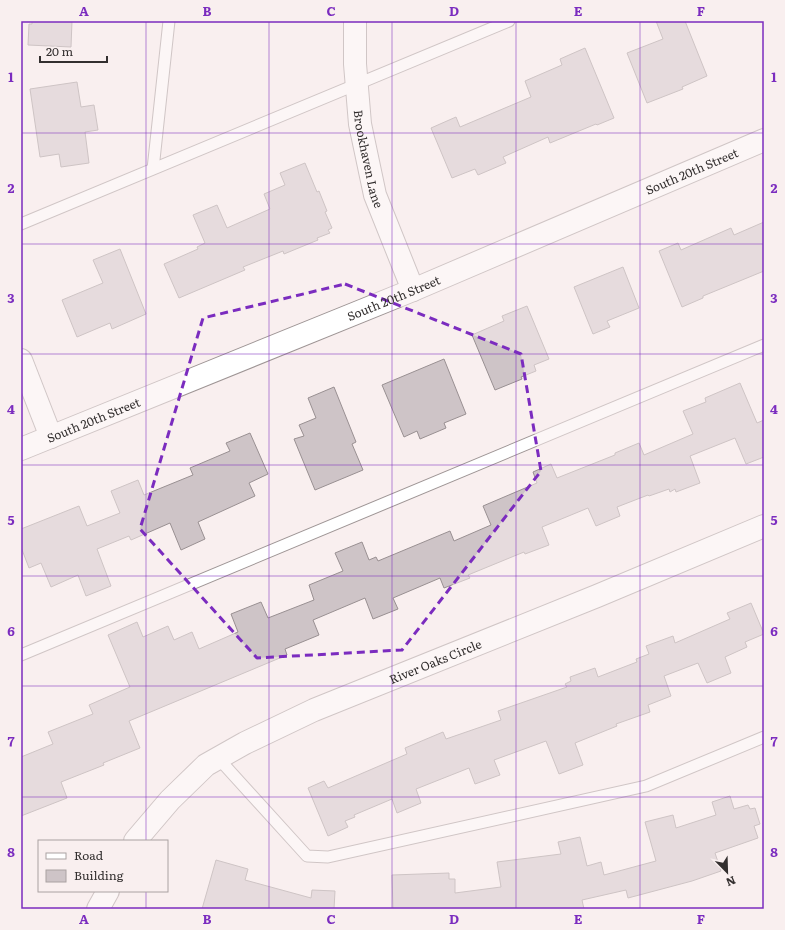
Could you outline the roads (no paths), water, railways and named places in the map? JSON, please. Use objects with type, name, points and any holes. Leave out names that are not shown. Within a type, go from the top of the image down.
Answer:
[{"type":"street","name":"Brookhaven Lane","points":[[354,21],[356,85],[360,124],[376,195],[413,290]]},
{"type":"street","name":"South 20th Street","points":[[21,449],[413,290],[764,140]]},
{"type":"street","points":[[21,360],[51,437]]},
{"type":"street","name":"River Oaks Circle","points":[[136,840],[170,800],[206,765],[245,743],[314,710],[597,596],[764,526]]},
{"type":"street","points":[[98,909],[107,892]]},
{"type":"lane","points":[[153,169],[169,21]]},
{"type":"lane","points":[[21,224],[509,21]]},
{"type":"lane","points":[[21,655],[764,345]]},
{"type":"lane","points":[[218,758],[307,856],[328,857],[646,786],[764,737]]}]
